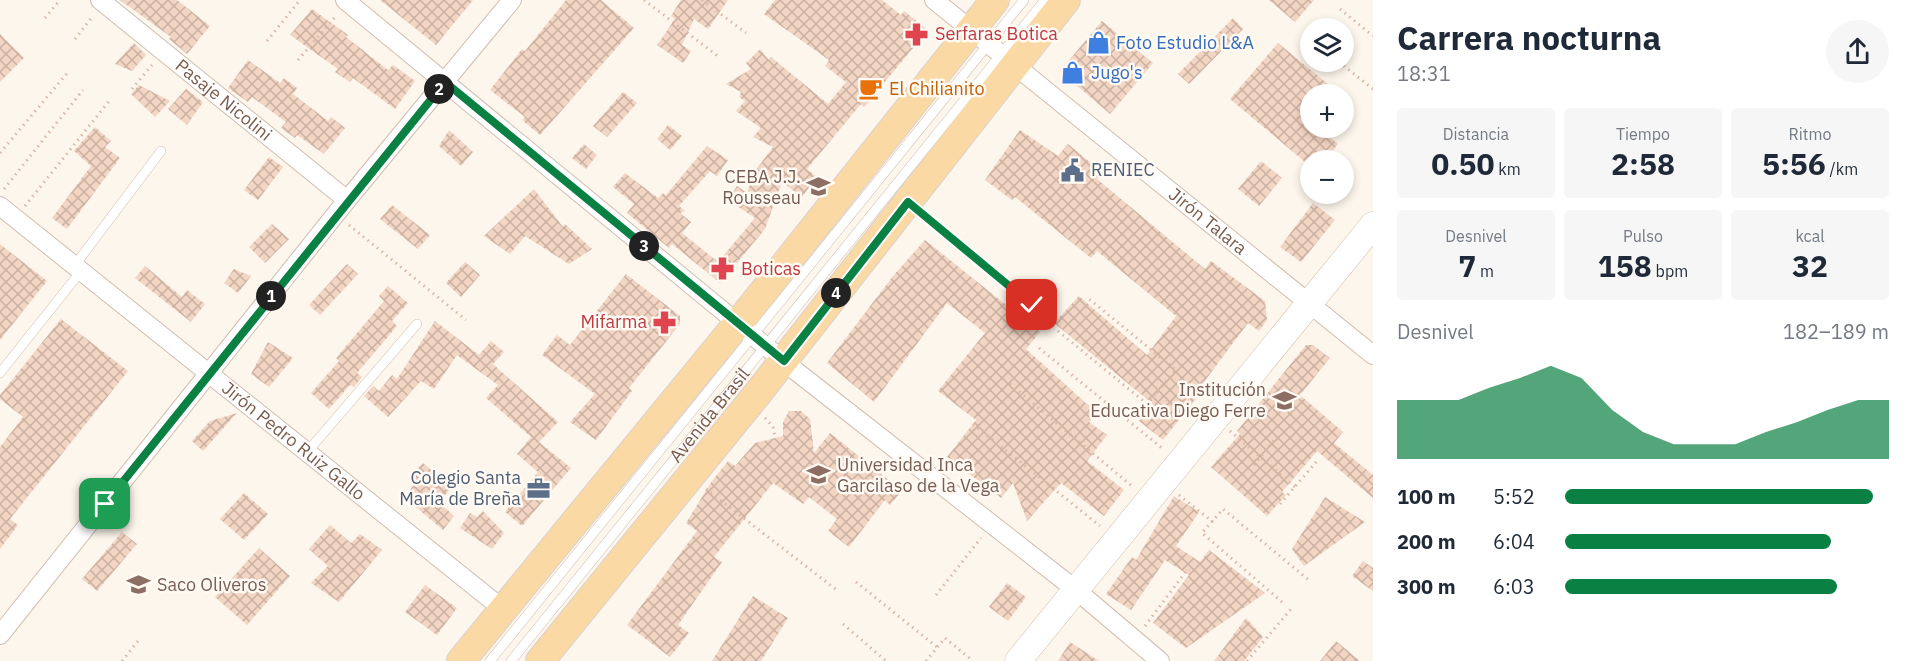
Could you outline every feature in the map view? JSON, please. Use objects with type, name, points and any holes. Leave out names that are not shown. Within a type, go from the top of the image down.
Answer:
[{"type":"main road","name":"Avenida Brasil","points":[[461,661],[504,610],[760,342],[908,202],[994,48],[994,0]]},
{"type":"main road","name":"Avenida Brasil","points":[[540,661],[691,477],[760,342],[994,48],[1066,0]]},
{"type":"main road","points":[[1018,661],[1373,225]]},
{"type":"street","points":[[0,635],[341,207],[512,0]]},
{"type":"street","name":"Jirón Talara","points":[[934,0],[1373,355]]},
{"type":"street","name":"Pasaje Nicolini","points":[[102,1],[164,52],[341,207]]},
{"type":"street","points":[[346,1],[760,342],[1076,590],[1160,661]]},
{"type":"street","name":"Jirón Pedro Ruiz Gallo","points":[[0,206],[504,610]]},
{"type":"lane","name":"Avenida Brasil","points":[[511,661],[760,342],[994,48],[1024,0]]},
{"type":"lane","name":"Avenida Brasil","points":[[994,48],[1045,0]]},
{"type":"lane","points":[[0,373],[79,268],[161,151]]},
{"type":"lane","points":[[908,202],[1032,305]]},
{"type":"lane","points":[[308,451],[417,324]]},
{"type":"lane","name":"Avenida Brasil","points":[[490,661],[760,342]]},
{"type":"path","points":[[45,18],[60,0]]},
{"type":"path","points":[[267,41],[300,0]]},
{"type":"path","points":[[644,0],[719,57]]},
{"type":"path","points":[[702,0],[746,33]]},
{"type":"path","points":[[75,39],[102,1]]},
{"type":"path","points":[[298,60],[346,1]]},
{"type":"path","points":[[1340,9],[1373,36]]},
{"type":"path","points":[[132,89],[164,52]]},
{"type":"path","points":[[0,153],[69,71]]},
{"type":"path","points":[[1352,72],[1373,89]]},
{"type":"path","points":[[0,194],[83,90]]},
{"type":"path","points":[[15,218],[110,100]]},
{"type":"path","points":[[341,207],[466,320]]},
{"type":"path","points":[[1058,331],[1147,404],[1176,370],[1089,299]]},
{"type":"path","points":[[1039,348],[1179,463]]},
{"type":"path","points":[[1010,384],[1156,491],[1213,522]]},
{"type":"path","points":[[1157,392],[1260,457],[1294,487]]},
{"type":"path","points":[[973,424],[1116,540]]},
{"type":"path","points":[[1254,465],[1275,439]]},
{"type":"path","points":[[1280,504],[1318,460]]},
{"type":"path","points":[[691,477],[838,591]]},
{"type":"path","points":[[1282,602],[1202,533],[1223,509],[1310,582]]},
{"type":"path","points":[[936,595],[992,525]]},
{"type":"path","points":[[1135,640],[1187,570]]},
{"type":"path","points":[[856,582],[937,647]]},
{"type":"path","points":[[1247,661],[1291,609]]},
{"type":"path","points":[[843,624],[886,661]]},
{"type":"path","points":[[926,661],[945,638],[973,661]]},
{"type":"path","points":[[122,661],[138,641]]},
{"type":"building","points":[[120,0],[177,0],[210,26],[187,54],[169,39],[171,37]]},
{"type":"building","points":[[380,0],[473,0],[436,45]]},
{"type":"building","points":[[566,0],[601,0],[634,28],[540,135],[522,120],[525,117],[490,90],[522,49],[525,51]]},
{"type":"building","points":[[681,0],[728,0],[708,29],[694,19],[682,45],[691,51],[683,63],[657,45],[675,19],[671,16]]},
{"type":"building","points":[[775,0],[882,0],[901,15],[904,11],[928,30],[864,107],[861,104],[807,169],[817,177],[802,197],[782,182],[765,229],[720,283],[672,244],[669,248],[627,213],[634,204],[613,187],[625,173],[658,198],[663,193],[666,195],[707,146],[728,160],[717,176],[710,171],[679,206],[685,211],[680,213],[691,222],[682,233],[718,262],[755,218],[728,200],[737,186],[747,193],[755,171],[773,147],[753,137],[761,128],[736,111],[745,101],[739,97],[741,92],[726,84],[751,69],[746,63],[760,49],[769,60],[771,57],[828,104],[846,82],[825,66],[829,60],[764,14]]},
{"type":"building","points":[[1269,0],[1314,0],[1295,22]]},
{"type":"building","points":[[312,9],[348,35],[346,37],[388,70],[393,65],[415,81],[395,109],[353,78],[350,82],[335,72],[338,69],[290,35]]},
{"type":"building","points":[[1233,18],[1243,29],[1189,84],[1178,74]]},
{"type":"building","points":[[1102,21],[1153,63],[1110,114],[1060,71]]},
{"type":"building","points":[[0,34],[24,58],[0,82]]},
{"type":"building","points":[[134,43],[146,55],[132,71],[115,64]]},
{"type":"building","points":[[1278,43],[1300,61],[1300,72],[1313,72],[1328,84],[1300,84],[1300,138],[1330,138],[1338,144],[1333,150],[1300,150],[1300,158],[1230,99]]},
{"type":"building","points":[[248,60],[280,83],[284,78],[297,88],[293,94],[328,121],[331,117],[345,128],[324,154],[297,135],[295,138],[281,128],[286,122],[252,97],[248,102],[228,88]]},
{"type":"building","points":[[139,85],[170,101],[155,117],[131,94]]},
{"type":"building","points":[[186,89],[203,102],[187,125],[168,109]]},
{"type":"building","points":[[623,92],[637,103],[607,137],[593,126]]},
{"type":"building","points":[[668,125],[682,136],[670,150],[657,139]]},
{"type":"building","points":[[95,127],[111,141],[105,147],[120,158],[67,229],[52,218],[91,166],[74,151]]},
{"type":"building","points":[[449,130],[473,152],[461,166],[439,146]]},
{"type":"building","points":[[1020,130],[1058,156],[1068,144],[1103,173],[1097,179],[1205,269],[1211,261],[1265,301],[1267,320],[1259,331],[1248,323],[1198,390],[1201,392],[1163,440],[1139,421],[1153,404],[1054,323],[1079,296],[1147,355],[1176,316],[1097,251],[1091,258],[1015,197],[1012,200],[985,180]]},
{"type":"building","points":[[584,144],[597,155],[586,169],[572,158]]},
{"type":"building","points":[[269,157],[283,167],[258,200],[244,190]]},
{"type":"building","points":[[1261,161],[1282,178],[1259,206],[1238,189]]},
{"type":"building","points":[[534,189],[563,227],[565,224],[592,249],[569,264],[525,236],[510,254],[484,236]]},
{"type":"building","points":[[1312,204],[1335,220],[1301,262],[1280,247]]},
{"type":"building","points":[[392,205],[430,235],[418,249],[380,219]]},
{"type":"building","points":[[272,224],[289,239],[265,263],[249,247]]},
{"type":"building","points":[[925,240],[1040,332],[1026,349],[1097,413],[1089,422],[1107,435],[1087,461],[1124,490],[1104,516],[1061,483],[1027,521],[1013,483],[1001,498],[947,457],[976,420],[938,391],[985,333],[947,303],[874,402],[827,363],[893,276]]},
{"type":"building","points":[[0,244],[47,281],[0,340]]},
{"type":"building","points":[[465,262],[480,275],[461,297],[446,283]]},
{"type":"building","points":[[347,264],[358,274],[320,315],[309,305]]},
{"type":"building","points":[[145,266],[182,297],[187,290],[205,304],[191,322],[135,278]]},
{"type":"building","points":[[234,269],[251,276],[238,293],[224,283]]},
{"type":"building","points":[[626,274],[680,316],[680,324],[629,388],[632,391],[596,440],[570,422],[595,394],[542,355],[557,335],[570,345]]},
{"type":"building","points":[[388,286],[408,303],[392,321],[397,326],[357,373],[362,377],[354,387],[350,385],[329,409],[311,393],[339,361],[336,358],[384,301],[379,296]]},
{"type":"building","points":[[61,319],[128,371],[10,519],[18,525],[0,549],[0,447],[23,417],[0,399],[0,395]]},
{"type":"building","points":[[435,321],[479,355],[491,341],[504,352],[493,364],[558,422],[539,442],[571,468],[522,526],[505,512],[538,472],[517,454],[531,437],[486,398],[498,385],[457,355],[434,389],[421,381],[388,417],[364,396],[373,386],[379,391],[392,375],[397,379]]},
{"type":"building","points":[[268,342],[293,358],[269,387],[251,374]]},
{"type":"building","points":[[1306,345],[1313,345],[1330,358],[1300,395],[1343,432],[1334,443],[1373,475],[1373,498],[1317,451],[1282,492],[1286,495],[1267,516],[1211,467],[1240,434],[1237,431]]},
{"type":"building","points":[[789,411],[801,411],[810,419],[814,453],[830,433],[902,491],[890,505],[885,500],[849,547],[828,531],[837,519],[809,497],[803,504],[773,483],[714,557],[722,562],[678,625],[689,633],[670,657],[627,625],[697,531],[686,523],[712,481],[728,461],[735,466],[755,443],[783,436],[783,422]]},
{"type":"building","points":[[237,413],[203,451],[192,441],[210,421]]},
{"type":"building","points":[[423,463],[452,487],[439,502],[454,516],[443,530],[404,497],[416,482],[410,477]]},
{"type":"building","points":[[244,493],[268,514],[244,540],[220,519]]},
{"type":"building","points":[[1174,496],[1199,512],[1176,546],[1200,562],[1209,550],[1265,593],[1186,648],[1153,623],[1189,575],[1165,560],[1131,610],[1106,594],[1132,557],[1136,560]]},
{"type":"building","points":[[1325,497],[1365,522],[1304,566],[1292,549]]},
{"type":"building","points":[[483,511],[504,533],[492,549],[460,528],[470,513],[477,517]]},
{"type":"building","points":[[330,525],[351,543],[360,534],[382,550],[339,602],[311,583],[328,566],[309,549]]},
{"type":"building","points":[[122,532],[137,544],[97,591],[82,579]]},
{"type":"building","points":[[259,548],[290,576],[247,625],[215,597]]},
{"type":"building","points":[[1363,561],[1373,568],[1373,591],[1352,576]]},
{"type":"building","points":[[1007,583],[1026,597],[1008,621],[989,607]]},
{"type":"building","points":[[425,585],[457,608],[437,635],[405,612]]},
{"type":"building","points":[[753,596],[788,618],[761,661],[712,661]]},
{"type":"building","points":[[1246,618],[1263,637],[1244,661],[1214,661]]},
{"type":"building","points":[[1336,641],[1360,661],[1320,661]]},
{"type":"building","points":[[1070,642],[1099,661],[1058,661]]},
{"type":"place","name":"Serfaras Botica","points":[[917,34]]},
{"type":"place","name":"Foto Estudio L&A","points":[[1098,43]]},
{"type":"place","name":"Jugo's","points":[[1073,73]]},
{"type":"place","name":"El Chilianito","points":[[871,89]]},
{"type":"place","name":"RENIEC","points":[[1073,170]]},
{"type":"place","name":"CEBA J.J. Rousseau","points":[[819,187]]},
{"type":"place","name":"Boticas","points":[[723,269]]},
{"type":"place","name":"Mifarma","points":[[665,322]]},
{"type":"place","name":"Institución Educativa Diego Ferre","points":[[1284,400]]},
{"type":"place","name":"Universidad Inca Garcilaso de la Vega","points":[[819,475]]},
{"type":"place","name":"Colegio Santa María de Breña","points":[[539,488]]},
{"type":"place","name":"Saco Oliveros","points":[[139,585]]},
{"type":"route","points":[[105,504],[445,82],[784,361],[908,202],[1032,305]]}]
